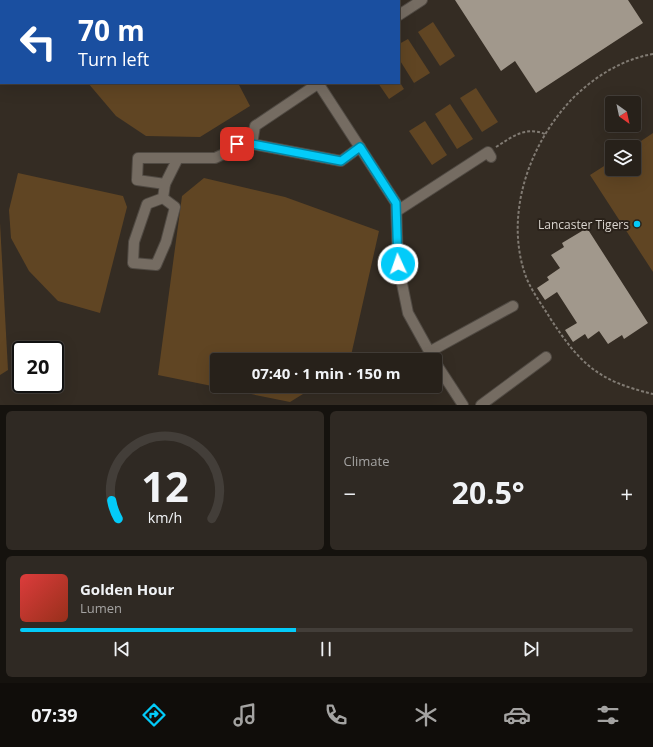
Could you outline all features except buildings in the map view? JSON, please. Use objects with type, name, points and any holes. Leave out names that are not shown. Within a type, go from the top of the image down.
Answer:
[{"type":"lane","points":[[400,14],[422,0]]},
{"type":"lane","points":[[252,144],[255,126],[318,84]]},
{"type":"lane","points":[[320,84],[393,199],[397,211],[398,264],[408,313],[429,353]]},
{"type":"lane","points":[[166,184],[138,180],[138,158],[215,158],[228,152],[237,144],[252,144],[341,161],[360,147]]},
{"type":"lane","points":[[397,211],[427,196],[490,155]]},
{"type":"lane","points":[[163,198],[166,184],[178,158]]},
{"type":"lane","points":[[163,198],[175,207],[166,242],[156,265],[133,263],[134,242],[148,204],[163,198]]},
{"type":"lane","points":[[440,353],[513,306]]},
{"type":"lane","points":[[481,405],[546,357]]},
{"type":"lane","points":[[442,373],[463,405]]},
{"type":"path","points":[[653,54],[624,63],[593,81],[564,107],[536,149],[526,177],[520,206],[519,244],[528,282],[567,343],[586,365],[618,384],[653,394]]},
{"type":"path","points":[[490,155],[521,132],[532,130],[545,134]]},
{"type":"shaded area","points":[[433,22],[455,56],[440,66],[418,32]]},
{"type":"shaded area","points":[[408,39],[430,73],[414,83],[400,61],[400,43]]},
{"type":"shaded area","points":[[400,83],[404,89],[389,99],[379,84],[400,84]]},
{"type":"shaded area","points":[[89,84],[239,84],[250,106],[200,137],[146,136],[116,116]]},
{"type":"shaded area","points":[[476,88],[498,122],[482,132],[460,98]]},
{"type":"shaded area","points":[[450,104],[473,139],[457,149],[435,114]]},
{"type":"shaded area","points":[[425,121],[447,155],[432,165],[409,131]]},
{"type":"shaded area","name":"Lancaster Tigers","points":[[653,133],[653,272],[590,175],[605,165],[605,176],[641,176],[641,141]]},
{"type":"shaded area","points":[[18,173],[123,196],[127,207],[100,313],[58,301],[29,271],[11,238],[9,210]]},
{"type":"shaded area","points":[[204,178],[285,197],[379,231],[352,353],[210,353],[210,386],[158,375],[182,196]]},
{"type":"shaded area","points":[[0,223],[8,370],[0,375]]},
{"type":"shaded area","points":[[246,393],[305,393],[290,402]]},
{"type":"place","name":"Lancaster Tigers","points":[[637,224]]},
{"type":"route","points":[[237,144],[252,144],[341,161],[360,147],[396,203],[398,264]]}]
